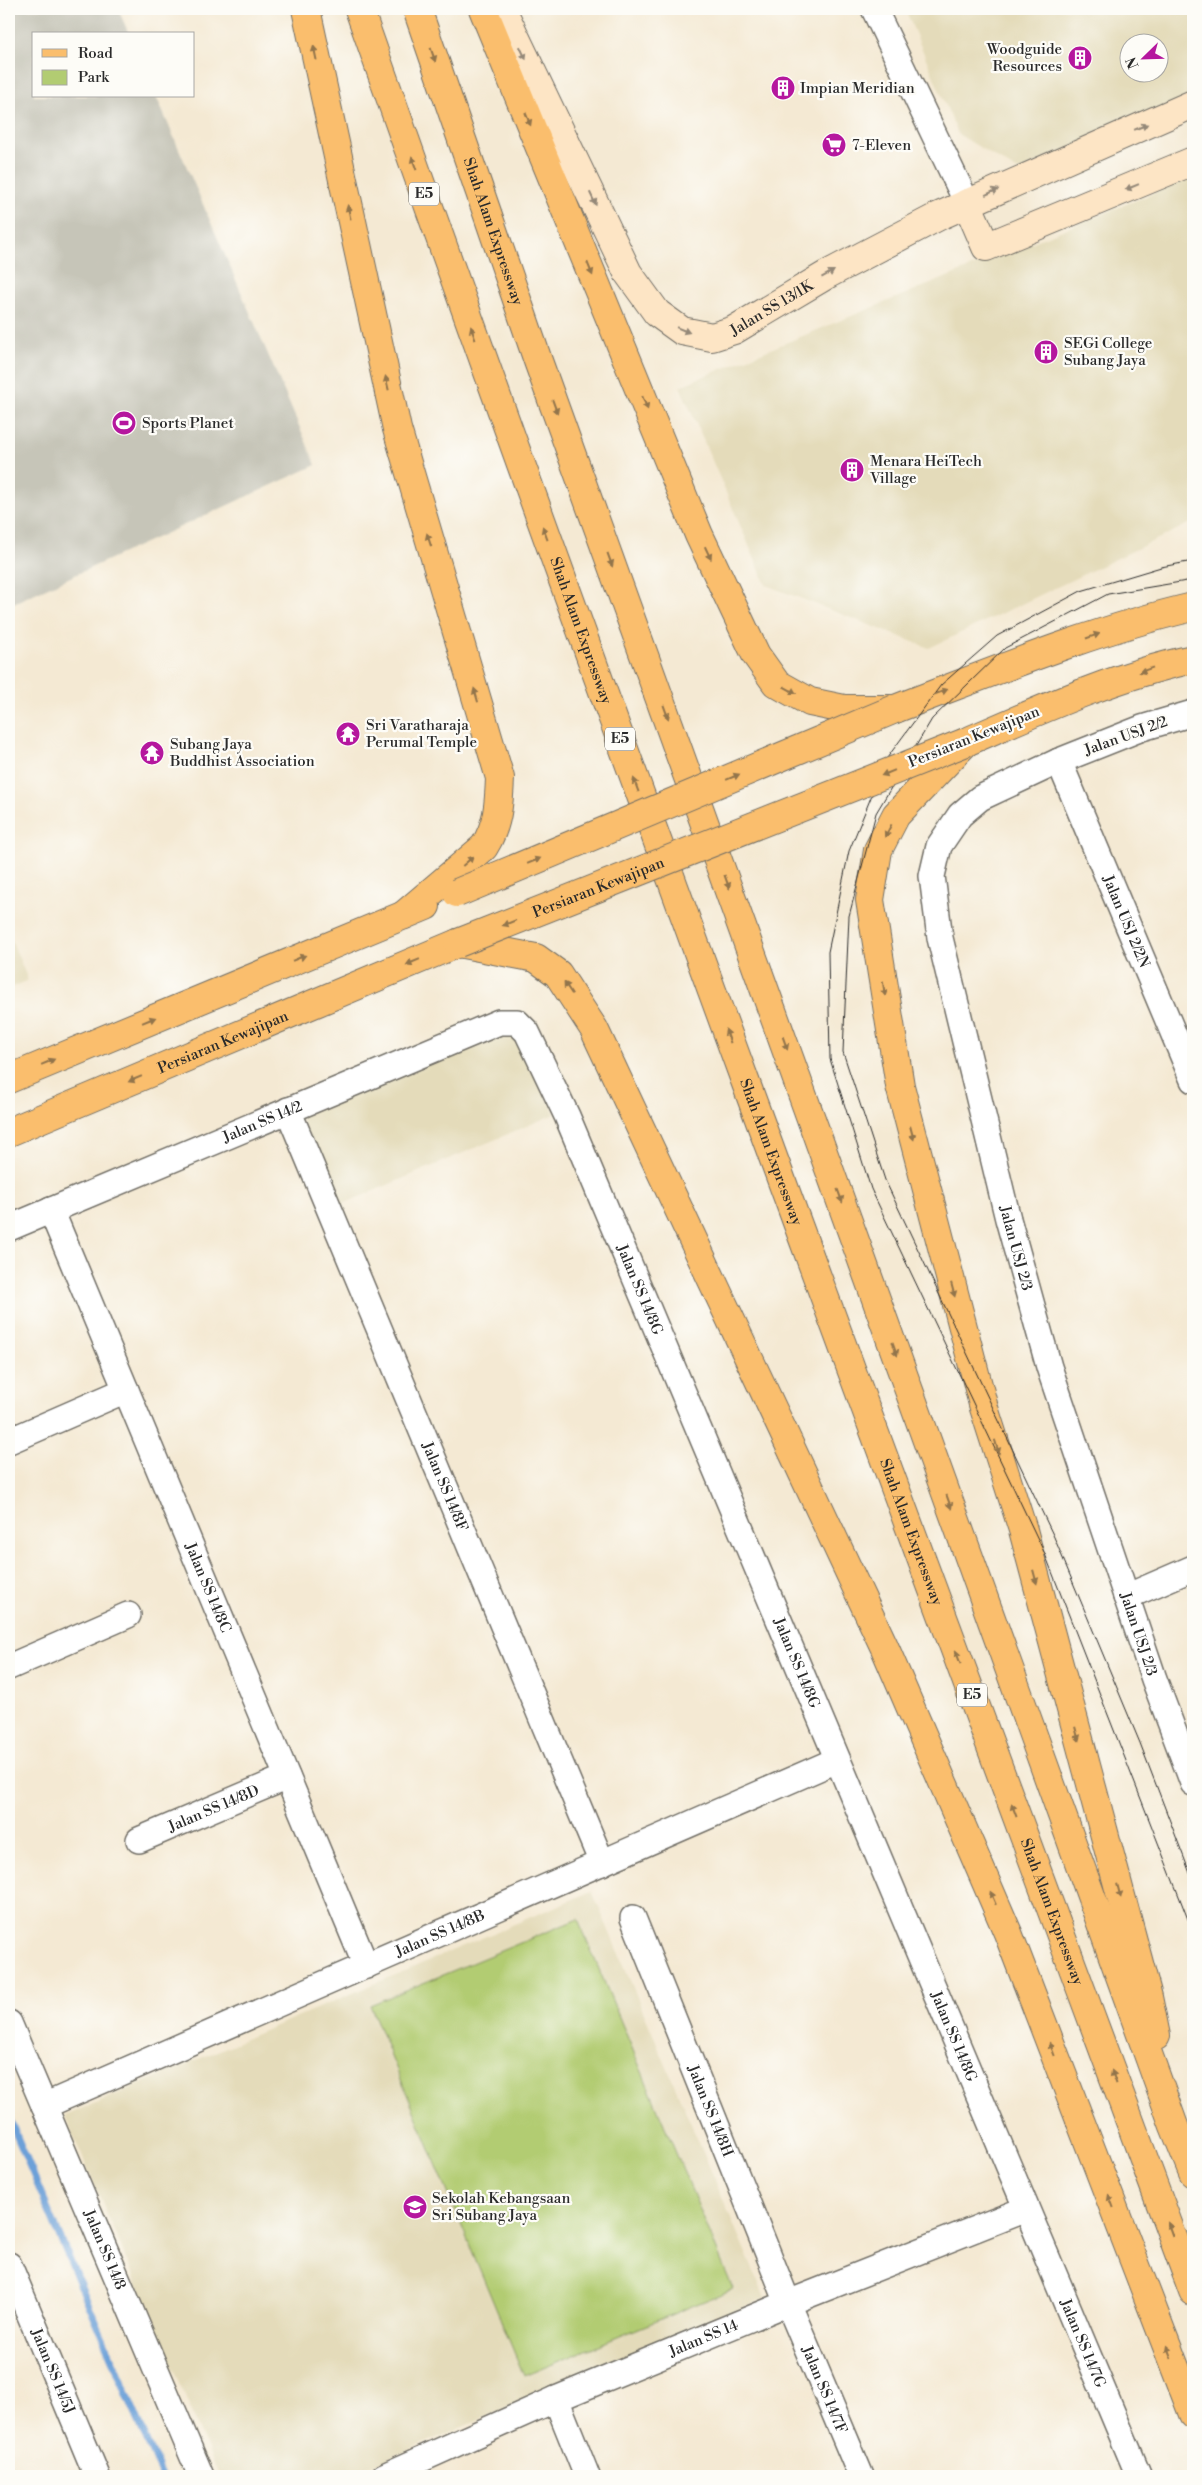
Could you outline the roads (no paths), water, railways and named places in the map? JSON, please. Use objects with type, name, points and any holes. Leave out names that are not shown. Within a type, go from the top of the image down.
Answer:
[{"type":"main road","points":[[306,9],[398,429],[500,778],[499,811],[492,834],[484,847],[404,915]]},
{"type":"main road","name":"Shah Alam Expressway","points":[[359,9],[490,379],[747,1089],[1193,2291]]},
{"type":"main road","name":"Shah Alam Expressway","points":[[417,9],[538,361],[1174,2126],[1193,2173]]},
{"type":"main road","points":[[483,9],[699,535],[756,656],[776,683],[810,702],[844,709],[895,709]]},
{"type":"main road","points":[[9,1079],[895,709],[1062,646],[1143,619],[1193,607]]},
{"type":"main road","name":"Persiaran Kewajipan","points":[[9,1132],[458,943],[966,742],[1074,696],[1154,668],[1193,659]]},
{"type":"main road","points":[[966,742],[896,816],[878,850],[870,900],[900,1086],[984,1408],[1023,1530],[1145,1987],[1174,2126]]},
{"type":"main road","points":[[458,943],[536,958],[558,974],[594,1029],[884,1646],[1008,1933],[1193,2414]]},
{"type":"street","name":"Jalan SS 13/1K","points":[[502,9],[628,273],[657,314],[682,331],[712,337],[734,330],[828,274],[967,203],[1193,104]]},
{"type":"street","points":[[874,9],[967,203],[986,247],[1193,161]]},
{"type":"street","name":"Jalan USJ 2/2","points":[[1058,761],[1142,728],[1193,713]]},
{"type":"street","name":"Jalan USJ 2/2N","points":[[1058,761],[1193,1080]]},
{"type":"street","name":"Jalan USJ 2/3","points":[[1058,761],[980,798],[960,815],[939,846],[932,876],[940,938],[1008,1219],[1049,1367],[1154,1679],[1191,1769]]},
{"type":"street","name":"Jalan SS 14/2","points":[[9,1228],[499,1022],[517,1022],[527,1032],[566,1116]]},
{"type":"street","name":"Jalan SS 14/8F","points":[[288,1110],[602,1863]]},
{"type":"street","name":"Jalan SS 14/8G","points":[[566,1116],[1026,2209]]},
{"type":"street","name":"Jalan SS 14/8C","points":[[51,1210],[366,1966]]},
{"type":"street","points":[[9,1441],[126,1390]]},
{"type":"street","points":[[1126,1597],[1193,1568]]},
{"type":"street","points":[[9,1668],[128,1615]]},
{"type":"street","name":"Jalan SS 14/8B","points":[[44,2106],[837,1760]]},
{"type":"street","name":"Jalan SS 14/8D","points":[[139,1840],[287,1777]]},
{"type":"street","name":"Jalan SS 14/8H","points":[[633,1918],[788,2303]]},
{"type":"street","name":"Jalan SS 14/8","points":[[9,2023],[201,2476]]},
{"type":"street","name":"Jalan SS 14","points":[[384,2476],[556,2399],[788,2303],[1026,2209]]},
{"type":"street","name":"Jalan SS 14/7G","points":[[1026,2209],[1139,2476]]},
{"type":"street","name":"Jalan SS 14/5J","points":[[9,2265],[97,2476]]},
{"type":"street","name":"Jalan SS 14/7F","points":[[788,2303],[861,2476]]},
{"type":"street","points":[[556,2399],[587,2476]]},
{"type":"waterway","points":[[9,2118],[162,2476]]},
{"type":"tram line","points":[[1193,561],[1161,567],[1081,591],[997,636],[941,685],[887,758],[849,851],[828,952],[830,1059],[871,1189],[1045,1554],[1193,1932]]},
{"type":"tram line","points":[[1193,580],[1108,594],[1005,648],[932,719],[876,813],[849,916],[843,1052],[885,1180],[1054,1537],[1140,1743],[1193,1881]]},
{"type":"place","name":"Woodguide Resources","points":[[1080,58]]},
{"type":"place","name":"Impian Meridian","points":[[783,88]]},
{"type":"place","name":"7-Eleven","points":[[834,145]]},
{"type":"place","name":"SEGi College Subang Jaya","points":[[1046,352]]},
{"type":"place","name":"Sports Planet","points":[[124,423]]},
{"type":"place","name":"Menara HeiTech Village","points":[[852,470]]},
{"type":"place","name":"Sri Varatharaja Perumal Temple","points":[[348,734]]},
{"type":"place","name":"Subang Jaya Buddhist Association","points":[[152,753]]},
{"type":"place","name":"Sekolah Kebangsaan Sri Subang Jaya","points":[[415,2207]]}]
